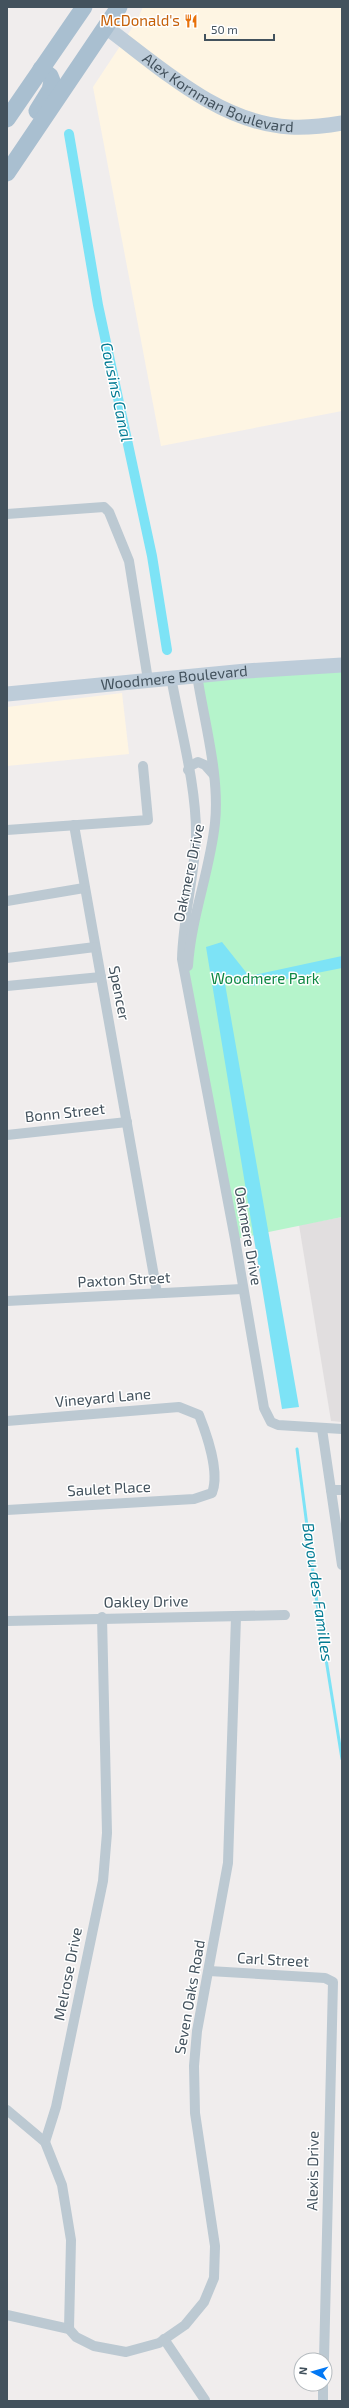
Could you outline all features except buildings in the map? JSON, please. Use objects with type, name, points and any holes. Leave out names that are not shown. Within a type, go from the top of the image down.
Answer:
[{"type":"main road","points":[[7,119],[84,7]]},
{"type":"main road","points":[[9,170],[119,7]]},
{"type":"main road","points":[[9,170],[28,125],[50,90],[52,81],[50,76],[41,69]]},
{"type":"street","name":"Alex Kornman Boulevard","points":[[106,28],[191,90],[248,118],[289,127],[313,127],[342,124]]},
{"type":"street","points":[[7,514],[104,507],[109,512],[128,561],[148,680]]},
{"type":"street","name":"Woodmere Boulevard","points":[[7,694],[196,675],[342,665]]},
{"type":"street","name":"Oakmere Drive","points":[[188,982],[194,919],[207,868],[215,821],[213,774],[196,675]]},
{"type":"street","name":"Oakmere Drive","points":[[171,678],[196,817],[196,838],[182,947],[182,959],[188,982],[242,1289],[267,1417],[278,1425],[342,1429]]},
{"type":"street","points":[[188,770],[190,766],[198,762],[205,765],[213,774]]},
{"type":"street","points":[[7,830],[148,820],[143,766]]},
{"type":"street","name":"Spencer","points":[[74,826],[157,1292]]},
{"type":"street","points":[[7,901],[84,888]]},
{"type":"street","points":[[7,958],[95,947]]},
{"type":"street","points":[[7,986],[100,977]]},
{"type":"street","name":"Bonn Street","points":[[7,1135],[127,1122]]},
{"type":"street","name":"Paxton Street","points":[[7,1301],[157,1292],[242,1289]]},
{"type":"street","name":"Vineyard Lane","points":[[7,1421],[179,1407],[199,1415],[209,1441],[215,1486],[212,1493]]},
{"type":"street","points":[[322,1428],[342,1565]]},
{"type":"street","points":[[331,1490],[342,1490]]},
{"type":"street","name":"Saulet Place","points":[[7,1510],[194,1499],[212,1493]]},
{"type":"street","name":"Oakley Drive","points":[[7,1621],[285,1615]]},
{"type":"street","name":"Seven Oaks Road","points":[[7,2315],[69,2329],[76,2337],[94,2346],[126,2352],[159,2343],[185,2325],[204,2302],[214,2278],[215,2246],[195,2113],[194,2066],[197,2031],[228,1863],[236,1616]]},
{"type":"street","name":"Melrose Drive","points":[[44,2142],[56,2107],[104,1881],[107,1833],[102,1618]]},
{"type":"street","name":"Carl Street","points":[[209,1971],[325,1978],[333,1982]]},
{"type":"street","name":"Alexis Drive","points":[[324,2352],[333,1982]]},
{"type":"street","points":[[7,2110],[44,2142],[58,2170],[66,2198],[71,2240],[69,2329]]},
{"type":"street","points":[[164,2339],[205,2400]]},
{"type":"shaded area","points":[[143,7],[342,7],[342,411],[161,446],[93,87],[136,22]]},
{"type":"shaded area","points":[[122,693],[129,754],[7,766],[7,707]]},
{"type":"shaded area","points":[[342,1217],[342,1422],[331,1421],[299,1225]]},
{"type":"green space","name":"Woodmere Park","points":[[342,665],[342,1217],[235,1239],[187,982],[189,958],[215,821],[197,675]]},
{"type":"water","points":[[222,942],[249,976],[342,956],[342,968],[252,986],[224,978],[299,1407],[282,1409],[206,947]]},
{"type":"waterway","name":"Cousins Canal","points":[[69,134],[98,305],[152,556],[167,650]]},
{"type":"waterway","name":"Bayou des Familles","points":[[297,1449],[317,1603],[342,1759]]},
{"type":"place","name":"McDonald's","points":[[191,21]]}]
